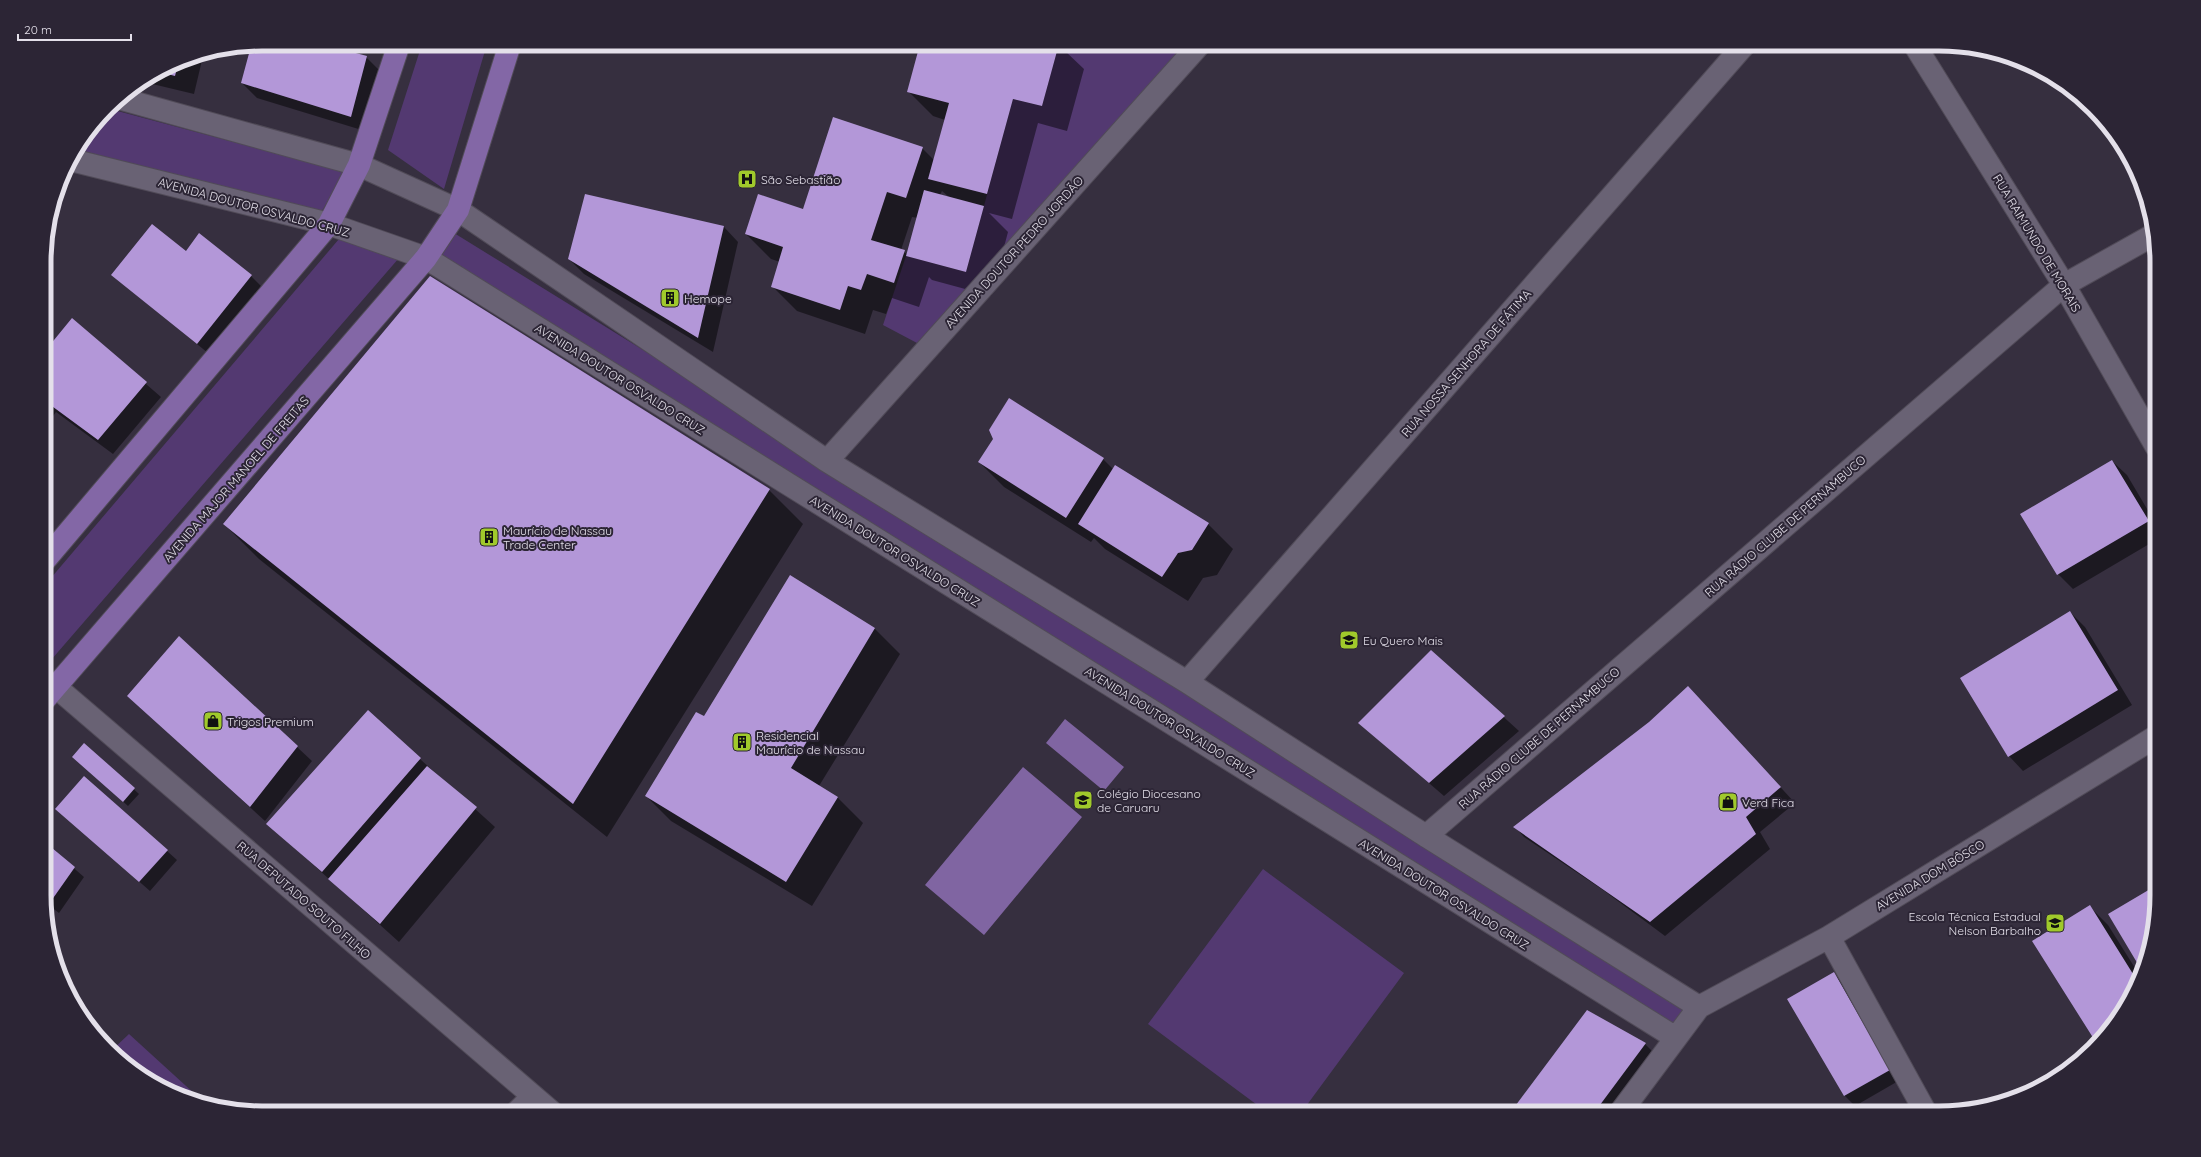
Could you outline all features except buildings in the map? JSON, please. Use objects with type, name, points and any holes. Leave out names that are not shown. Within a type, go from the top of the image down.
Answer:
[{"type":"main road","points":[[51,553],[329,224],[359,165],[397,51]]},
{"type":"main road","name":"AVENIDA MAJOR MANOEL DE FREITAS","points":[[51,693],[426,258],[458,210],[508,51]]},
{"type":"street","name":"AVENIDA DOUTOR PEDRO JORDÃO","points":[[827,461],[1194,51]]},
{"type":"street","name":"RUA NOSSA SENHORA DE FÁTIMA","points":[[1186,682],[1739,51]]},
{"type":"street","name":"RUA RAIMUNDO DE MORAIS","points":[[1918,51],[2064,286],[2150,436]]},
{"type":"street","points":[[127,100],[359,165],[458,210],[827,461],[1186,682],[1426,836],[1699,1007],[1625,1106]]},
{"type":"street","name":"AVENIDA DOUTOR OSVALDO CRUZ","points":[[77,161],[329,224],[426,258],[1676,1038]]},
{"type":"street","name":"RUA RÁDIO CLUBE DE PERNAMBUCO","points":[[1426,836],[2064,286],[2149,238]]},
{"type":"street","name":"RUA DEPUTADO SOUTO FILHO","points":[[51,693],[545,1106]]},
{"type":"street","name":"AVENIDA DOM BÔSCO","points":[[1699,1007],[1829,937],[2150,740]]},
{"type":"street","points":[[1829,937],[1922,1106]]},
{"type":"street","points":[[523,1106],[533,1096]]},
{"type":"shaded area","points":[[420,51],[485,51],[444,189],[388,150]]},
{"type":"shaded area","points":[[1057,51],[1180,51],[917,343],[883,325],[906,256],[966,272],[1013,99],[1042,106]]},
{"type":"shaded area","points":[[116,110],[346,172],[322,211],[83,151],[103,123]]},
{"type":"shaded area","points":[[454,233],[826,463],[1694,1008],[1674,1033],[435,254]]},
{"type":"shaded area","points":[[339,239],[399,258],[51,660],[51,578]]},
{"type":"shaded area","points":[[1065,719],[1124,767],[1104,791],[1046,743]]},
{"type":"shaded area","points":[[1023,767],[1082,817],[984,935],[925,885]]},
{"type":"shaded area","points":[[1263,869],[1404,973],[1306,1106],[1259,1106],[1148,1024]]},
{"type":"shaded area","points":[[129,1034],[197,1096],[156,1078],[123,1054],[116,1047]]},
{"type":"place","name":"São Sebastião","points":[[747,179]]},
{"type":"place","name":"Hemope","points":[[670,298]]},
{"type":"place","name":"Maurício de Nassau Trade Center","points":[[489,537]]},
{"type":"place","name":"Eu Quero Mais","points":[[1349,640]]},
{"type":"place","name":"Trigos Premium","points":[[213,721]]},
{"type":"place","name":"Residencial Maurício de Nassau","points":[[742,742]]},
{"type":"place","name":"Colégio Diocesano de Caruaru","points":[[1083,800]]},
{"type":"place","name":"Verd Fica","points":[[1728,802]]},
{"type":"place","name":"Escola Técnica Estadual Nelson Barbalho","points":[[2055,923]]}]
